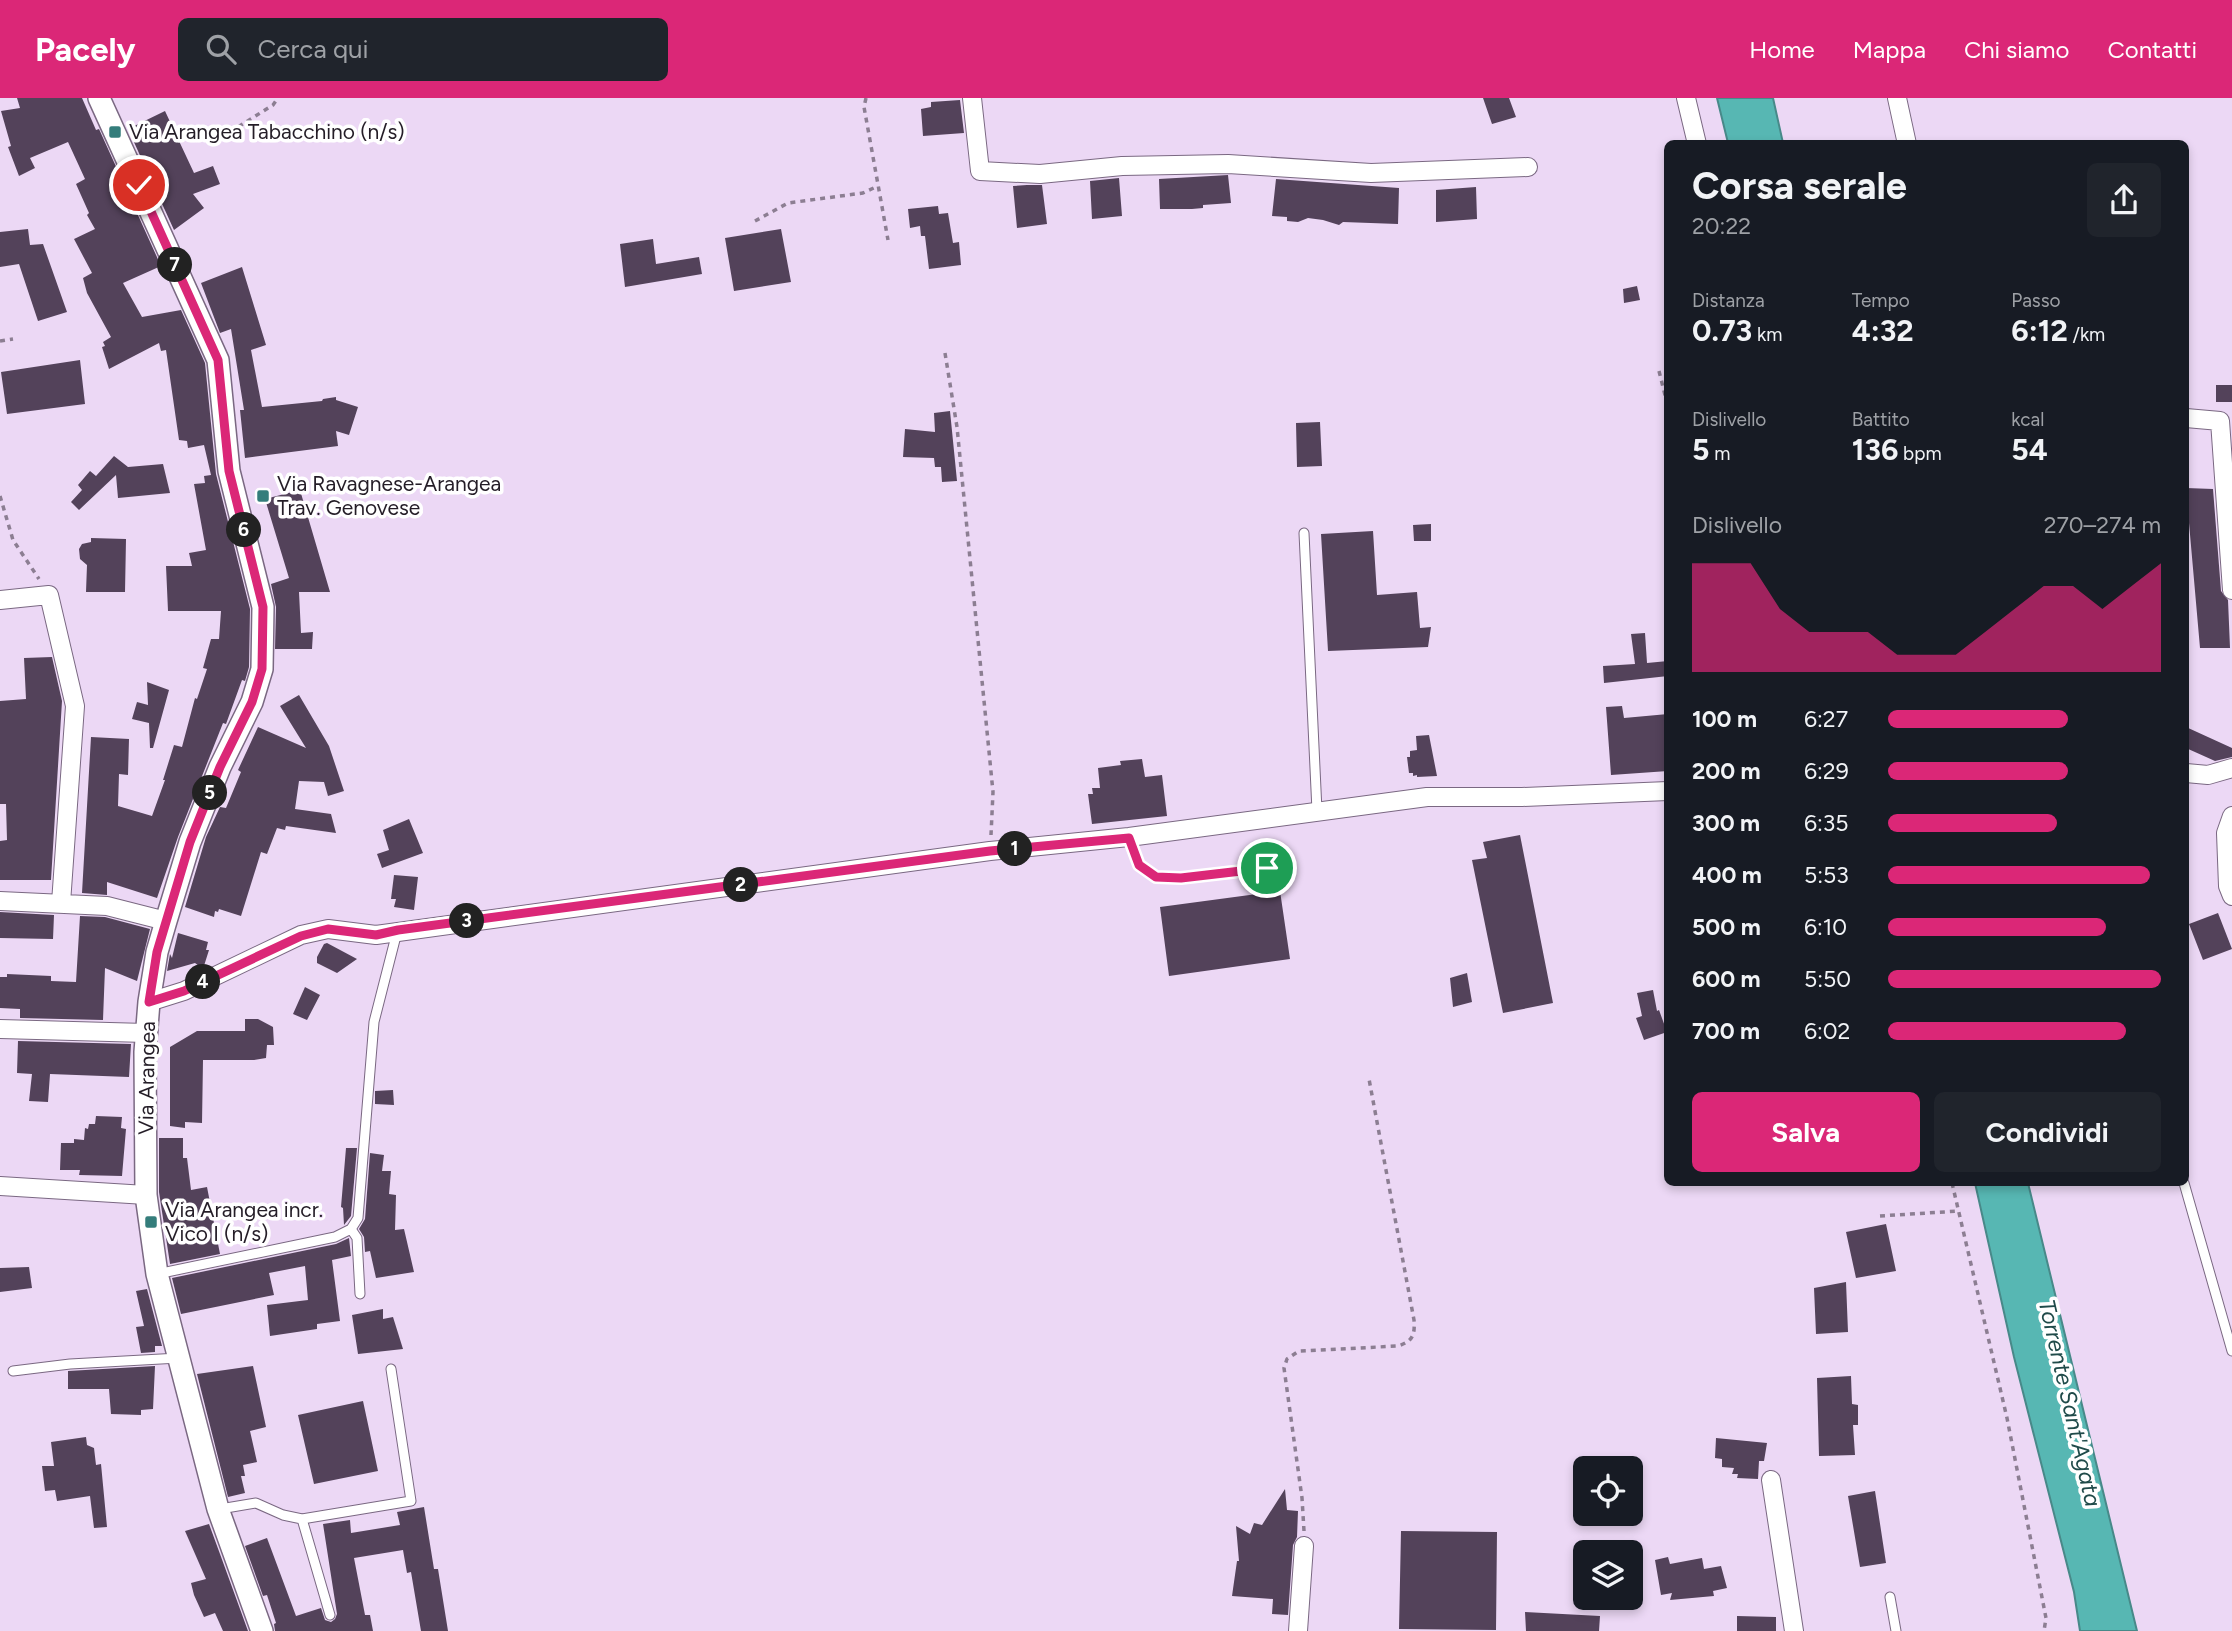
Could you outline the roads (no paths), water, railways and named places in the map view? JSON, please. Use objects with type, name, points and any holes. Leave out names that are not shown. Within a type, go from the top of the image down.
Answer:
[{"type":"street","name":"Via Arangea","points":[[99,98],[218,360],[229,471],[263,607],[262,669],[252,702],[220,767],[190,842],[157,952],[146,1033],[146,1195],[158,1274],[218,1509],[262,1631]]},
{"type":"street","points":[[972,98],[980,171],[1041,174],[1122,166],[1228,163],[1371,173],[1528,167]]},
{"type":"street","points":[[1686,98],[1696,140]]},
{"type":"street","points":[[1897,98],[1906,140]]},
{"type":"street","points":[[2189,418],[2220,421],[2229,511],[2232,590]]},
{"type":"street","points":[[0,600],[49,596],[75,706],[61,903]]},
{"type":"street","points":[[2189,773],[2208,775],[2232,768]]},
{"type":"street","points":[[149,1002],[184,991],[301,936],[328,929],[376,935],[990,851],[1129,838],[1427,797],[1522,797],[1664,791]]},
{"type":"street","points":[[2232,816],[2226,832],[2228,886],[2232,896]]},
{"type":"street","points":[[0,901],[107,906],[166,921]]},
{"type":"street","points":[[0,1029],[146,1033]]},
{"type":"street","points":[[0,1186],[146,1195]]},
{"type":"street","points":[[1771,1480],[1794,1631]]},
{"type":"street","points":[[1298,1631],[1304,1546]]},
{"type":"lane","points":[[1304,533],[1317,811]]},
{"type":"lane","points":[[1129,838],[1139,865],[1156,877],[1181,878],[1267,868]]},
{"type":"lane","points":[[158,1274],[335,1237],[351,1229],[358,1218],[374,1022],[398,930]]},
{"type":"lane","points":[[2185,1186],[2232,1351]]},
{"type":"lane","points":[[351,1229],[357,1238],[360,1294]]},
{"type":"lane","points":[[13,1371],[70,1364],[181,1358]]},
{"type":"lane","points":[[218,1509],[256,1503],[283,1515],[302,1519],[411,1501],[391,1369]]},
{"type":"lane","points":[[302,1519],[330,1615]]},
{"type":"lane","points":[[1890,1597],[1896,1631]]},
{"type":"water","points":[[1717,98],[1773,98],[1782,140],[1727,140]]},
{"type":"water","name":"Torrente Sant'Agata","points":[[1976,1186],[2029,1186],[2137,1631],[2080,1631],[2074,1592],[2014,1357]]},
{"type":"place","name":"Via Arangea Tabacchino (n/s)","points":[[115,132]]},
{"type":"place","name":"Via Ravagnese-Arangea Trav. Genovese","points":[[263,496]]},
{"type":"place","name":"Via Arangea incr. Vico I (n/s)","points":[[151,1222]]}]
